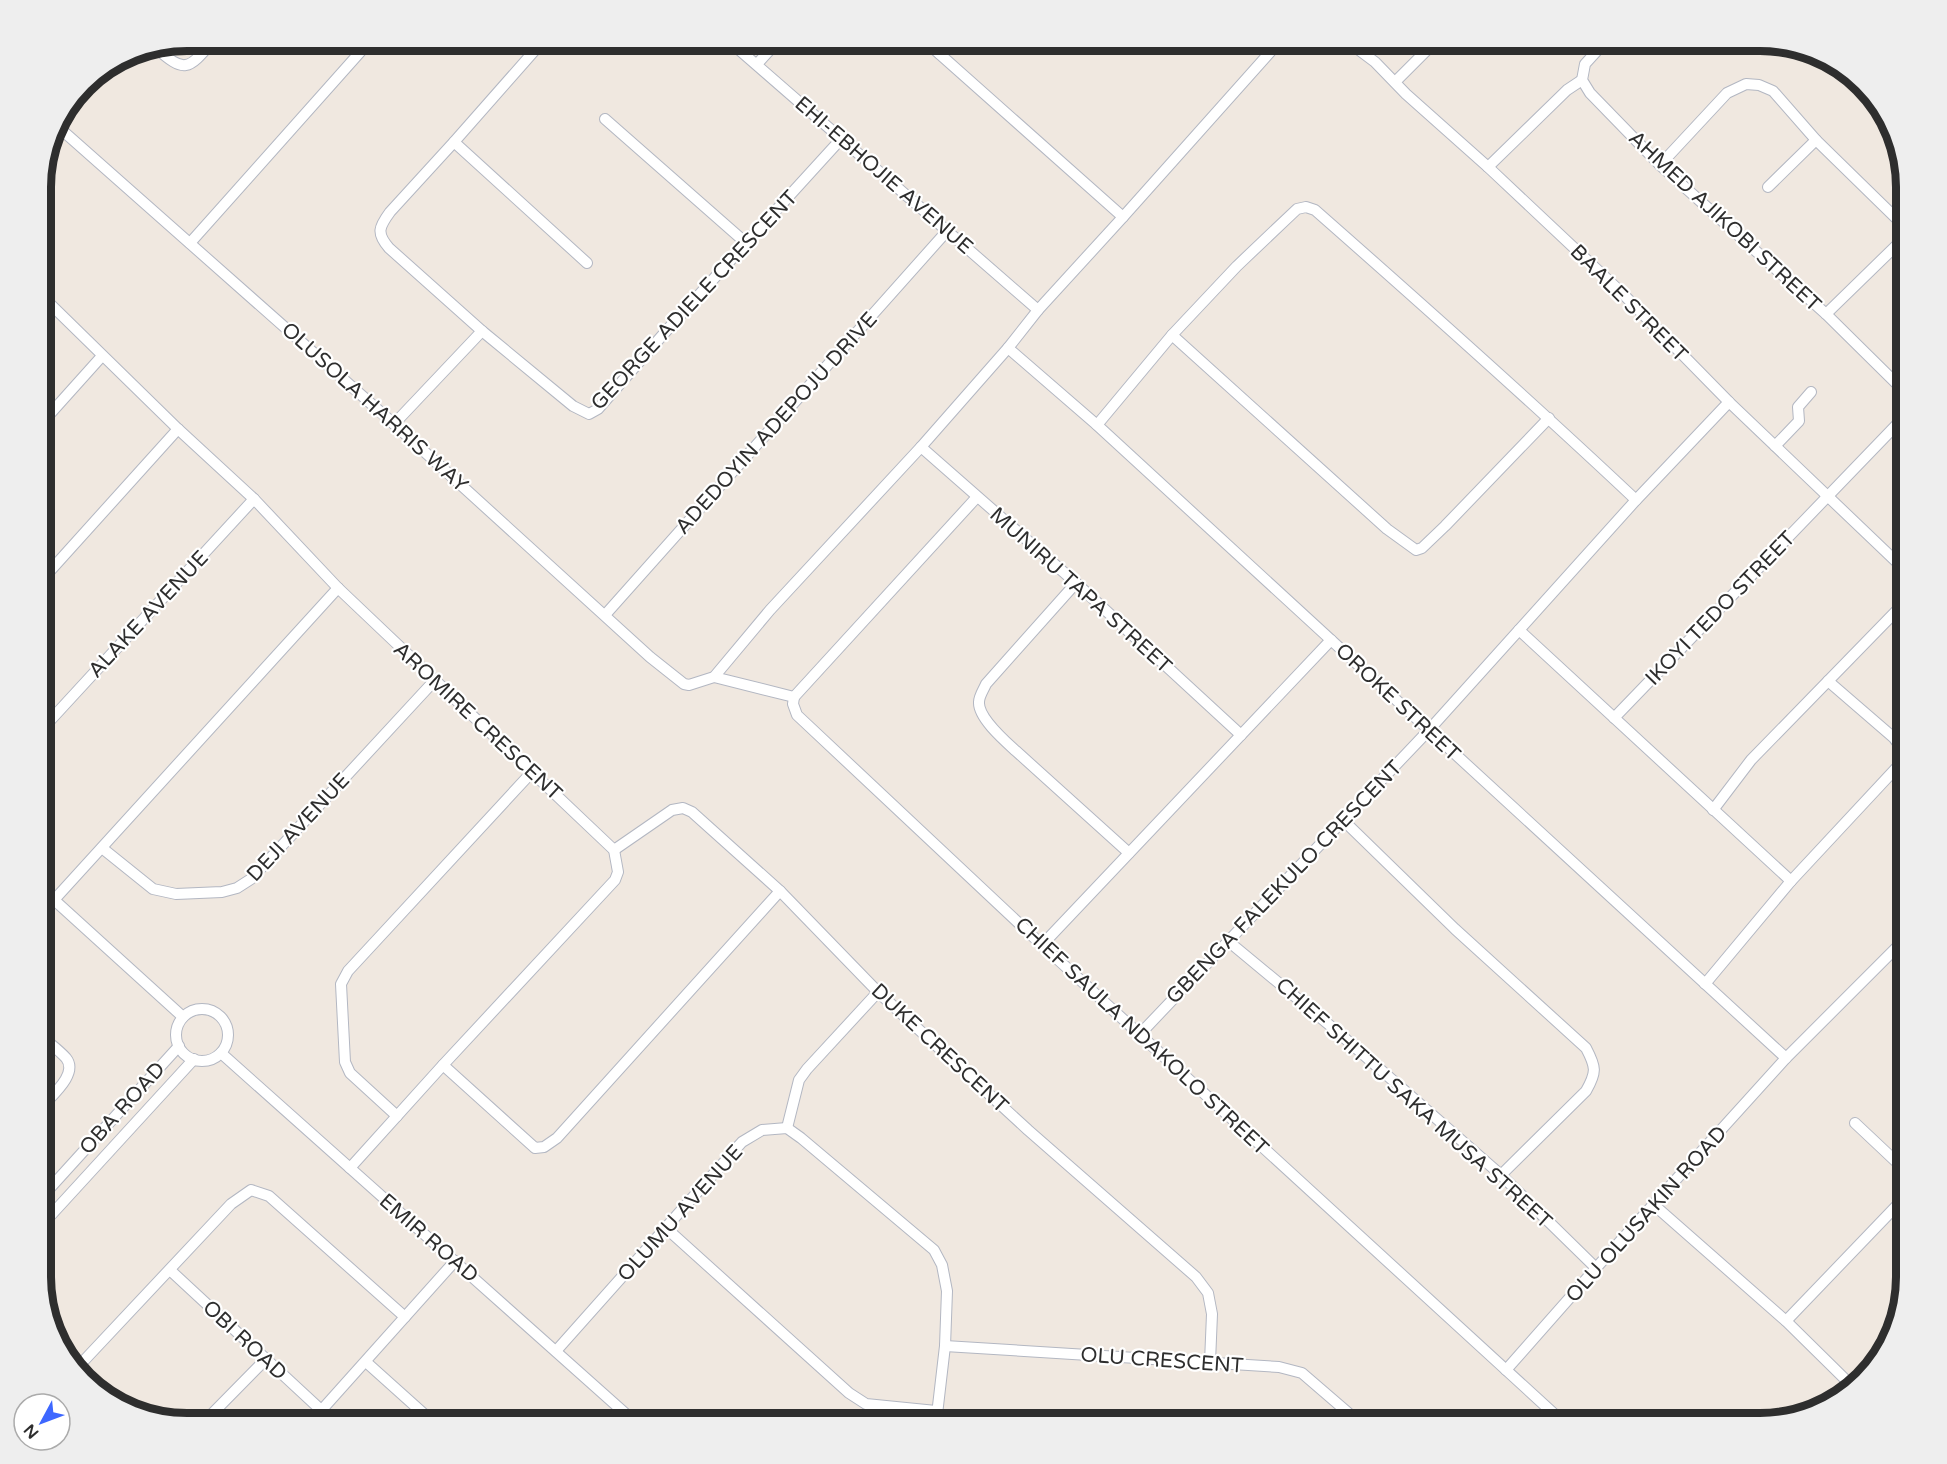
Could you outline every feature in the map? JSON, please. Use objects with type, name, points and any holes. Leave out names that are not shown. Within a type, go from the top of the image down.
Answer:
[{"type":"street","points":[[163,54],[181,66],[186,66],[199,58],[204,51]]},
{"type":"street","points":[[190,243],[360,51]]},
{"type":"street","name":"GEORGE ADIELE CRESCENT","points":[[533,51],[390,212],[381,225],[381,236],[389,248],[482,331],[581,412],[592,414],[605,402],[667,330],[842,139]]},
{"type":"street","name":"EHI-EBHOJIE AVENUE","points":[[742,51],[1038,310]]},
{"type":"street","points":[[757,64],[768,51]]},
{"type":"street","points":[[937,51],[1123,217]]},
{"type":"street","points":[[977,497],[794,697],[714,677],[770,610],[921,447],[1008,348],[1038,310],[1270,51]]},
{"type":"street","name":"BAALE STREET","points":[[1361,51],[1623,294],[1729,402],[1896,562]]},
{"type":"street","points":[[1395,82],[1425,51]]},
{"type":"street","points":[[1488,167],[1567,90],[1582,80],[1586,64],[1597,51]]},
{"type":"street","name":"AHMED AJIKOBI STREET","points":[[1582,80],[1590,93],[1660,165],[1826,314],[1896,383]]},
{"type":"street","points":[[1660,165],[1727,93],[1746,84],[1759,85],[1773,91],[1816,140],[1896,218]]},
{"type":"street","points":[[605,119],[746,243]]},
{"type":"street","name":"OLUSOLA HARRIS WAY","points":[[63,131],[394,424],[679,681],[689,685],[714,677]]},
{"type":"street","points":[[1768,188],[1816,140]]},
{"type":"street","points":[[454,142],[587,263]]},
{"type":"street","points":[[1097,425],[1172,335],[1237,266],[1297,209],[1306,207],[1315,210],[1549,418],[1636,500]]},
{"type":"street","name":"ADEDOYIN ADEPOJU DRIVE","points":[[605,615],[947,231]]},
{"type":"street","points":[[1826,314],[1896,246]]},
{"type":"street","name":"AROMIRE CRESCENT","points":[[51,305],[178,429],[254,499],[338,588],[614,850]]},
{"type":"street","points":[[394,424],[482,331]]},
{"type":"street","points":[[1172,335],[1387,529],[1416,550],[1422,548],[1445,526],[1549,418]]},
{"type":"street","name":"OROKE STREET","points":[[1008,348],[1097,425],[1786,1058]]},
{"type":"street","points":[[51,413],[102,356]]},
{"type":"street","points":[[1775,446],[1799,421],[1798,407],[1811,392]]},
{"type":"street","name":"GBENGA FALEKULO CRESCENT","points":[[1140,1034],[1429,730],[1636,500],[1729,402]]},
{"type":"street","name":"IKOYI TEDO STREET","points":[[1614,718],[1896,425]]},
{"type":"street","points":[[51,570],[178,429]]},
{"type":"street","name":"MUNIRU TAPA STREET","points":[[921,447],[1076,583],[1241,735]]},
{"type":"street","name":"ALAKE AVENUE","points":[[51,720],[254,499]]},
{"type":"street","points":[[1076,583],[986,684],[979,701],[981,713],[999,736],[1129,853]]},
{"type":"street","points":[[54,900],[338,588]]},
{"type":"street","points":[[1713,810],[1751,760],[1896,611]]},
{"type":"street","points":[[1519,630],[1791,881]]},
{"type":"street","points":[[1042,945],[1331,640]]},
{"type":"street","name":"DEJI AVENUE","points":[[102,848],[153,890],[176,894],[198,894],[237,888],[251,879],[435,680]]},
{"type":"street","points":[[1828,681],[1896,741]]},
{"type":"street","name":"CHIEF SAULA NDAKOLO STREET","points":[[794,697],[797,715],[1042,945],[1552,1413]]},
{"type":"street","points":[[1705,984],[1791,881],[1896,769]]},
{"type":"street","points":[[397,1116],[350,1073],[345,1062],[341,984],[348,971],[532,772]]},
{"type":"street","name":"DUKE CRESCENT","points":[[614,850],[672,810],[683,808],[692,812],[780,891],[878,992],[1028,1130],[1196,1277],[1208,1293],[1212,1314],[1210,1362]]},
{"type":"street","points":[[1343,820],[1455,929],[1586,1048],[1594,1064],[1593,1077],[1586,1091],[1501,1175]]},
{"type":"street","points":[[350,1168],[615,880],[618,872],[614,850]]},
{"type":"street","points":[[443,1065],[535,1148],[544,1147],[556,1138],[780,891]]},
{"type":"street","points":[[51,897],[183,1017]]},
{"type":"street","name":"CHIEF SHITTU SAKA MUSA STREET","points":[[1228,941],[1333,1028],[1501,1175],[1596,1268]]},
{"type":"street","name":"OLU OLUSAKIN ROAD","points":[[1506,1370],[1786,1058],[1896,948]]},
{"type":"street","points":[[666,1228],[849,1393],[866,1404],[936,1411],[945,1346],[947,1291],[942,1265],[934,1250],[801,1137],[786,1128],[799,1080],[878,992]]},
{"type":"street","points":[[197,1009],[205,1009],[220,1016],[228,1030],[228,1038],[221,1053],[209,1060],[194,1059],[183,1052],[179,1046],[177,1031],[183,1017],[197,1009]]},
{"type":"street","points":[[51,1045],[67,1059],[70,1069],[68,1076],[51,1096]]},
{"type":"street","name":"OBA ROAD","points":[[51,1189],[179,1046]]},
{"type":"street","name":"EMIR ROAD","points":[[221,1053],[624,1413]]},
{"type":"street","points":[[51,1212],[53,1214],[194,1059]]},
{"type":"street","points":[[1855,1123],[1896,1162]]},
{"type":"street","name":"OLUMU AVENUE","points":[[556,1351],[742,1142],[762,1130],[786,1128]]},
{"type":"street","points":[[82,1363],[231,1204],[251,1190],[260,1191],[269,1196],[405,1317]]},
{"type":"street","points":[[1654,1205],[1786,1321],[1847,1381]]},
{"type":"street","points":[[1786,1321],[1896,1206]]},
{"type":"street","points":[[319,1413],[455,1260]]},
{"type":"street","name":"OBI ROAD","points":[[170,1270],[321,1410]]},
{"type":"street","name":"OLU CRESCENT","points":[[945,1346],[1279,1367],[1302,1373],[1347,1413]]},
{"type":"street","points":[[214,1413],[266,1359]]},
{"type":"street","points":[[366,1362],[422,1413]]}]
